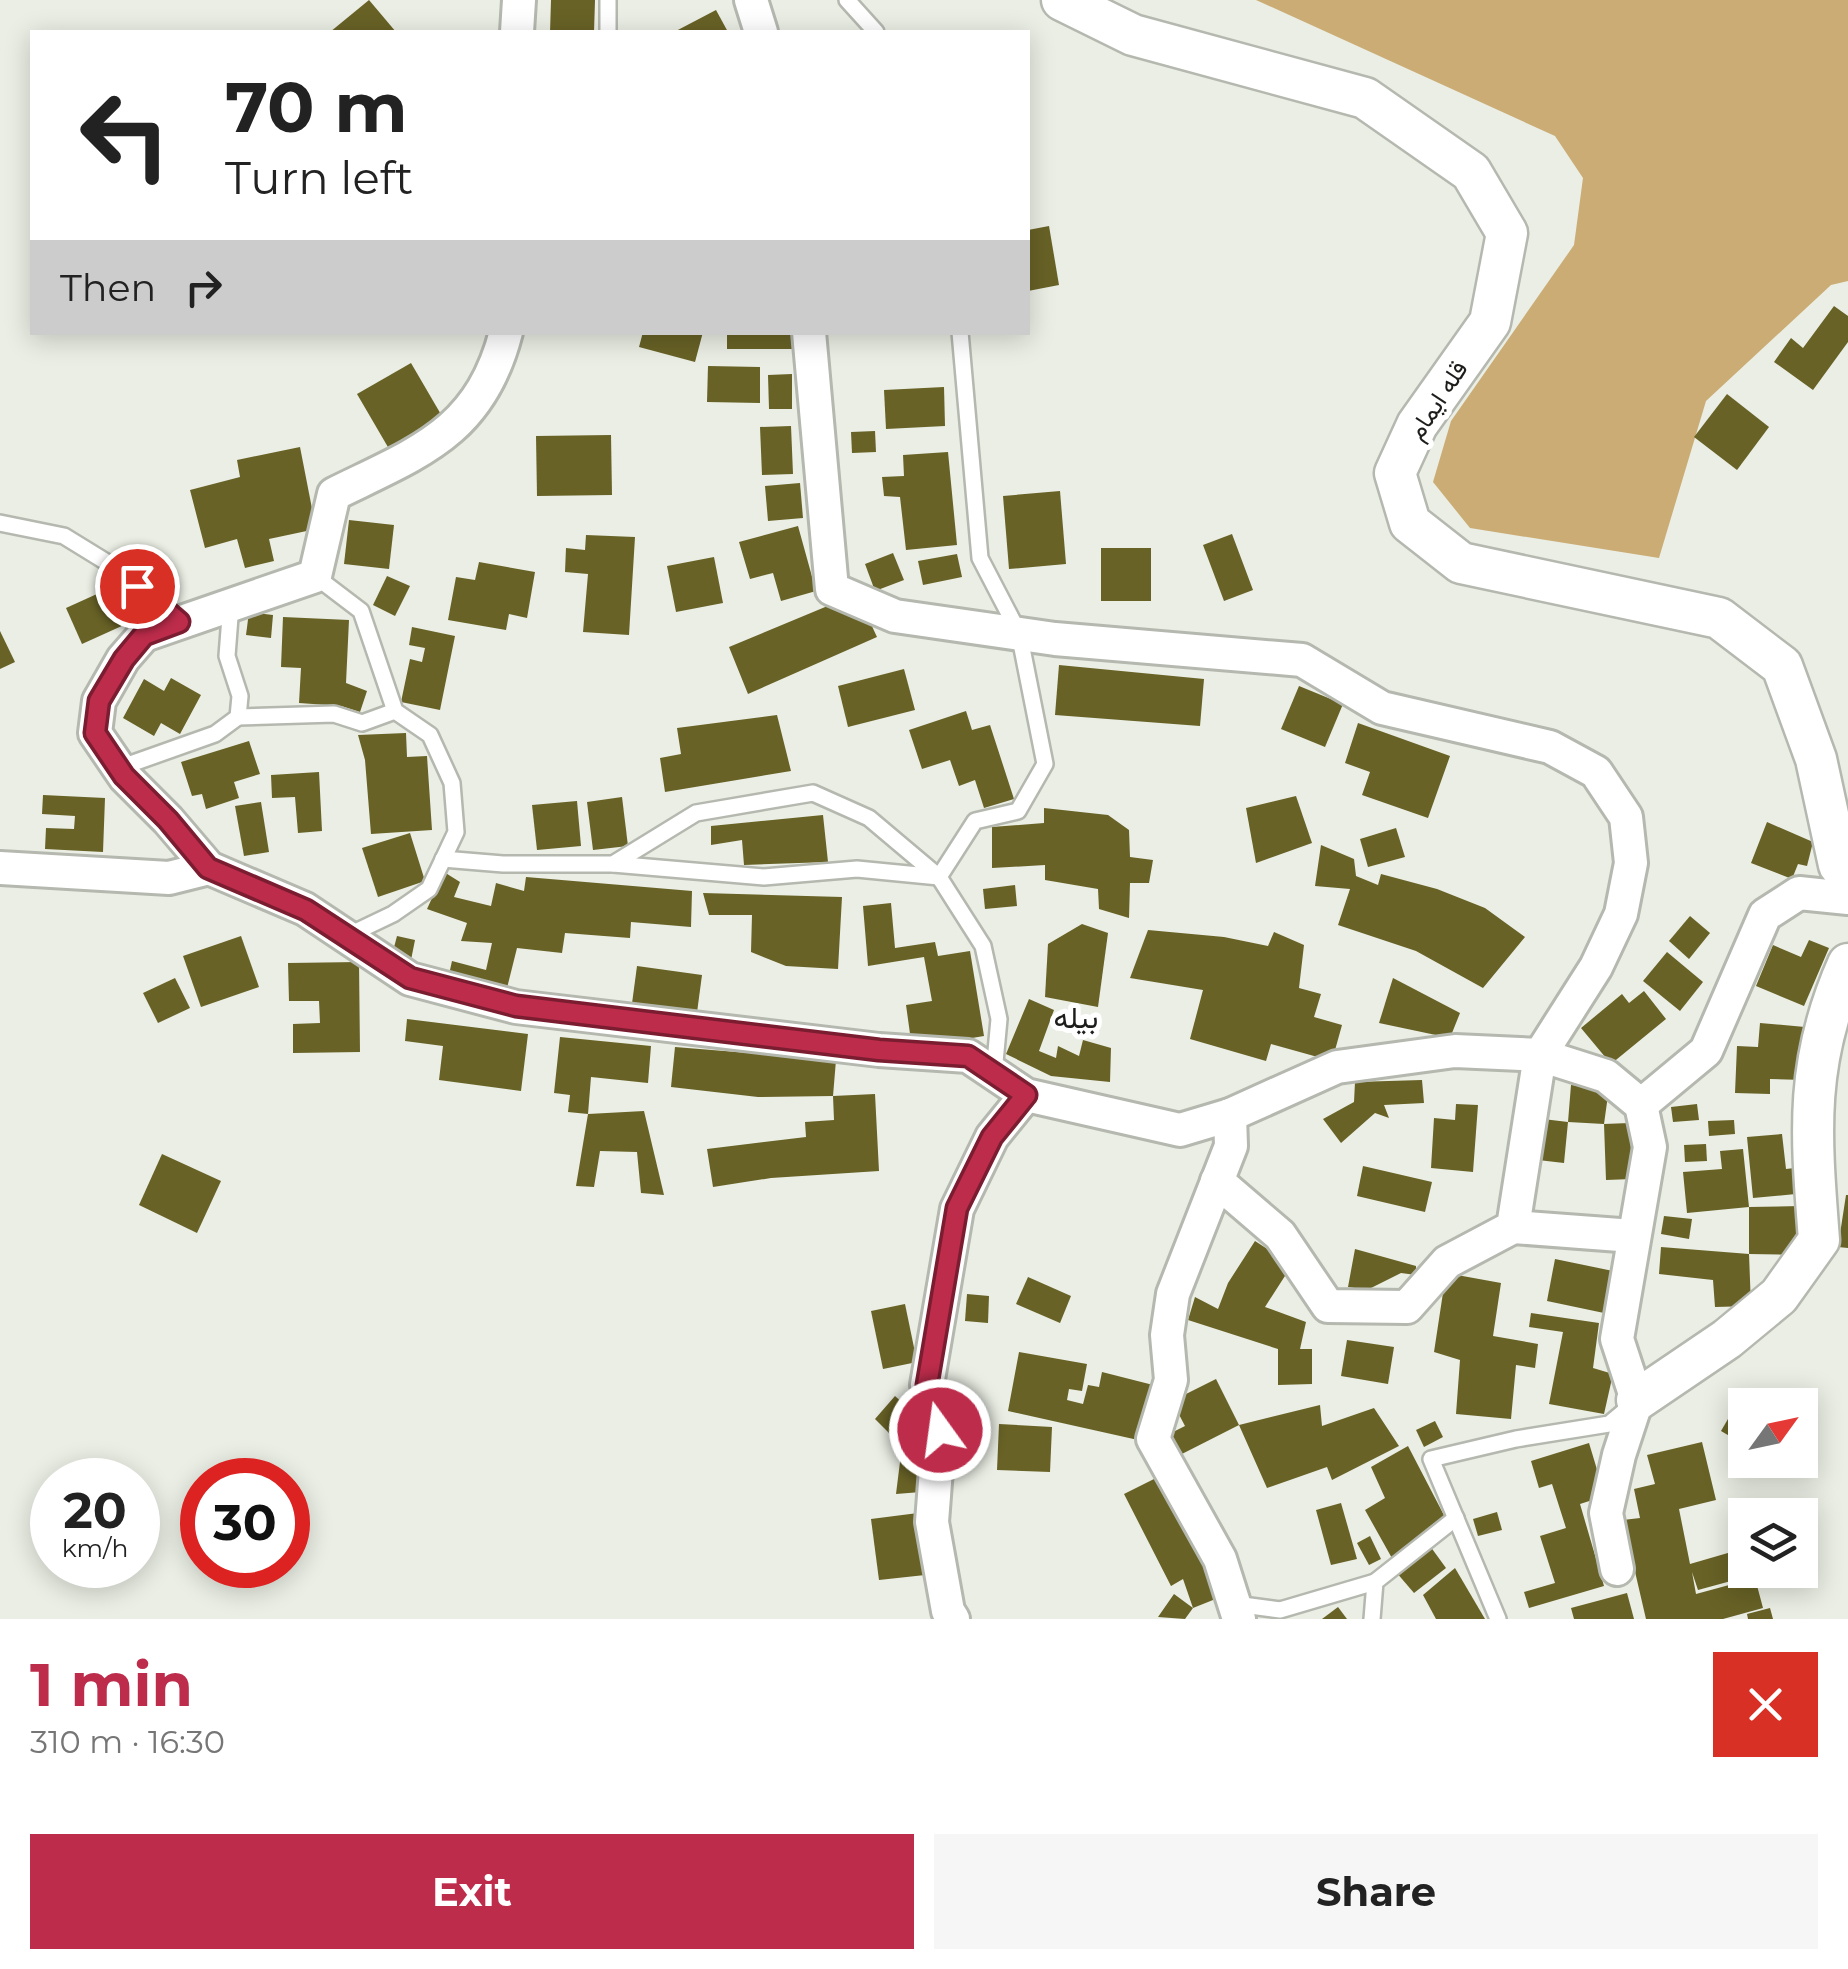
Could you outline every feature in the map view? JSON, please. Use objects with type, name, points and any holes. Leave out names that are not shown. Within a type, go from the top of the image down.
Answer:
[{"type":"street","points":[[517,30],[519,0]]},
{"type":"street","points":[[752,0],[760,30]]},
{"type":"street","name":"قله ایمام","points":[[1062,0],[1133,34],[1365,98],[1472,172],[1507,233],[1490,322],[1417,425],[1394,473],[1410,523],[1461,563],[1719,618],[1782,666],[1816,758],[1839,866],[1848,874]]},
{"type":"street","points":[[505,335],[499,360],[472,410],[427,448],[334,494],[315,576],[144,635],[124,659],[99,701],[95,733],[118,768],[208,868],[306,910],[410,978],[516,1006],[879,1050],[968,1056],[1026,1095],[1180,1130],[1230,1115],[1336,1066],[1455,1052],[1540,1055],[1606,1076],[1641,1105],[1650,1147],[1617,1339],[1637,1400],[1606,1512],[1618,1569]]},
{"type":"street","points":[[809,335],[832,589],[895,616],[1019,634],[1302,660],[1382,708],[1550,747],[1596,772],[1626,817],[1631,863],[1622,914],[1596,968],[1540,1055],[1513,1226]]},
{"type":"street","points":[[0,868],[169,878],[208,868]]},
{"type":"street","points":[[1641,1105],[1706,1051],[1765,915],[1799,893],[1848,898]]},
{"type":"street","points":[[1637,1400],[1727,1339],[1779,1296],[1819,1240],[1810,1135],[1818,1052],[1848,964]]},
{"type":"street","points":[[952,1619],[932,1522],[940,1430],[927,1385],[957,1208],[992,1137],[1026,1095]]},
{"type":"street","points":[[1230,1115],[1230,1146],[1173,1294],[1167,1334],[1171,1380],[1153,1439],[1220,1559],[1237,1612]]},
{"type":"street","points":[[1217,1181],[1280,1236],[1328,1306],[1407,1307],[1447,1262],[1513,1226],[1634,1236]]},
{"type":"lane","points":[[608,0],[608,30]]},
{"type":"lane","points":[[847,0],[874,30]]},
{"type":"lane","points":[[939,877],[975,820],[1018,811],[1045,764],[1019,634],[980,558],[960,335]]},
{"type":"lane","points":[[0,523],[64,536],[116,568],[179,622]]},
{"type":"lane","points":[[315,576],[361,611],[395,711],[430,735],[452,783],[456,832],[429,888],[392,914],[347,936]]},
{"type":"lane","points":[[231,604],[228,656],[240,696],[238,718]]},
{"type":"lane","points":[[118,768],[215,734],[238,718],[334,714],[362,723],[395,711]]},
{"type":"lane","points":[[613,864],[696,813],[812,793],[869,818],[939,877],[983,946],[1000,1019],[994,1073]]},
{"type":"lane","points":[[443,860],[613,864],[764,877],[856,869],[939,877]]},
{"type":"lane","points":[[1498,1619],[1432,1459],[1516,1439],[1609,1424],[1637,1400]]},
{"type":"lane","points":[[1237,1612],[1280,1610],[1375,1582],[1456,1518]]},
{"type":"lane","points":[[1372,1619],[1375,1582]]},
{"type":"shaded area","points":[[1256,0],[1848,0],[1848,281],[1831,285],[1706,401],[1659,558],[1470,528],[1433,482],[1451,421],[1574,245],[1583,178],[1555,136]]},
{"type":"building","points":[[369,0],[394,30],[332,30]]},
{"type":"building","points":[[551,0],[595,0],[594,30],[550,30]]},
{"type":"building","points":[[716,10],[727,30],[678,30]]},
{"type":"building","points":[[1049,226],[1059,285],[1030,291],[1030,230]]},
{"type":"building","points":[[1834,306],[1848,316],[1848,342],[1813,390],[1774,362],[1791,338],[1803,348]]},
{"type":"building","points":[[642,335],[702,335],[695,362],[639,347]]},
{"type":"building","points":[[727,335],[793,335],[793,349],[727,349]]},
{"type":"building","points":[[411,363],[446,423],[392,454],[357,394]]},
{"type":"building","points":[[708,366],[760,367],[760,403],[707,402]]},
{"type":"building","points":[[792,374],[792,409],[769,409],[768,375]]},
{"type":"building","points":[[944,387],[945,426],[886,429],[884,390]]},
{"type":"building","points":[[1727,394],[1769,427],[1737,470],[1694,437]]},
{"type":"building","points":[[791,426],[793,474],[762,475],[760,427]]},
{"type":"building","points":[[875,431],[876,452],[852,453],[851,432]]},
{"type":"building","points":[[611,435],[612,495],[537,496],[536,436]]},
{"type":"building","points":[[300,447],[316,529],[269,539],[274,561],[245,568],[237,539],[205,548],[190,490],[240,477],[237,460]]},
{"type":"building","points":[[948,452],[957,545],[906,550],[900,497],[884,496],[882,477],[904,476],[903,455]]},
{"type":"building","points":[[800,483],[803,518],[768,521],[765,486]]},
{"type":"building","points":[[1060,491],[1066,564],[1009,569],[1003,496]]},
{"type":"building","points":[[349,520],[394,525],[389,569],[344,564]]},
{"type":"building","points":[[798,526],[816,591],[781,601],[773,573],[750,579],[739,542]]},
{"type":"building","points":[[1232,534],[1253,590],[1224,601],[1203,545]]},
{"type":"building","points":[[586,535],[635,537],[629,635],[583,632],[588,574],[565,572],[566,548],[585,550]]},
{"type":"building","points":[[1101,548],[1151,548],[1151,601],[1101,601]]},
{"type":"building","points":[[893,553],[904,580],[875,591],[865,564]]},
{"type":"building","points":[[957,554],[962,577],[923,585],[918,561]]},
{"type":"building","points":[[714,557],[723,603],[676,612],[667,566]]},
{"type":"building","points":[[479,562],[535,572],[527,618],[509,614],[506,630],[448,620],[456,577],[475,580]]},
{"type":"building","points":[[387,576],[410,586],[395,616],[373,605]]},
{"type":"building","points":[[119,584],[135,620],[82,644],[66,608]]},
{"type":"building","points":[[842,600],[849,616],[864,609],[877,637],[748,694],[729,647]]},
{"type":"building","points":[[249,612],[273,615],[271,638],[246,635]]},
{"type":"building","points":[[283,617],[349,620],[346,683],[367,691],[360,712],[341,706],[299,703],[301,668],[281,667]]},
{"type":"building","points":[[412,627],[455,636],[440,710],[401,702],[410,659],[422,662],[425,648],[409,645]]},
{"type":"building","points":[[0,631],[15,662],[0,669]]},
{"type":"building","points":[[1059,665],[1204,679],[1200,726],[1055,715]]},
{"type":"building","points":[[904,669],[915,710],[848,727],[838,686]]},
{"type":"building","points":[[171,678],[201,695],[180,734],[161,723],[154,736],[123,718],[144,679],[164,691]]},
{"type":"building","points":[[1299,686],[1343,704],[1325,747],[1281,729]]},
{"type":"building","points":[[966,711],[972,730],[990,725],[1014,799],[984,808],[975,780],[959,786],[950,760],[922,769],[909,730]]},
{"type":"building","points":[[777,715],[791,771],[665,792],[660,758],[681,754],[677,728]]},
{"type":"building","points":[[1358,723],[1450,756],[1428,818],[1362,795],[1370,772],[1345,763]]},
{"type":"building","points":[[406,733],[407,757],[427,756],[432,830],[371,834],[365,760],[358,735]]},
{"type":"building","points":[[249,741],[260,774],[234,782],[239,798],[206,809],[202,794],[192,796],[181,762]]},
{"type":"building","points":[[319,772],[322,831],[298,833],[295,797],[272,798],[271,775]]},
{"type":"building","points":[[43,795],[105,798],[103,852],[45,849],[46,828],[74,829],[75,816],[42,814]]},
{"type":"building","points":[[1296,796],[1312,843],[1256,863],[1246,808]]},
{"type":"building","points":[[622,797],[628,846],[593,850],[587,802]]},
{"type":"building","points":[[577,801],[581,846],[537,850],[532,805]]},
{"type":"building","points":[[261,802],[269,852],[244,856],[235,806]]},
{"type":"building","points":[[1044,808],[1108,815],[1129,830],[1130,857],[1153,860],[1149,883],[1130,883],[1129,918],[1099,909],[1098,889],[1045,880],[1045,865],[992,868],[992,827],[1044,823]]},
{"type":"building","points":[[823,815],[828,862],[744,865],[742,840],[711,845],[711,826]]},
{"type":"building","points":[[1767,822],[1813,842],[1807,866],[1798,864],[1792,879],[1751,863]]},
{"type":"building","points":[[1396,828],[1405,857],[1368,867],[1360,839]]},
{"type":"building","points":[[410,833],[425,881],[378,897],[362,848]]},
{"type":"building","points":[[1321,845],[1354,859],[1356,876],[1378,885],[1381,874],[1437,889],[1485,908],[1525,937],[1483,988],[1416,951],[1338,925],[1350,889],[1315,886]]},
{"type":"building","points":[[444,872],[460,882],[454,897],[491,906],[496,883],[524,891],[526,877],[692,891],[691,927],[631,922],[630,938],[565,933],[562,953],[517,948],[506,992],[448,979],[452,961],[486,970],[492,943],[461,941],[467,923],[427,909]]},
{"type":"building","points":[[1015,885],[1017,906],[985,909],[983,889]]},
{"type":"building","points":[[703,893],[842,897],[838,969],[786,966],[751,952],[752,915],[709,915]]},
{"type":"building","points":[[891,903],[895,948],[935,942],[938,956],[970,951],[984,1036],[912,1048],[906,1005],[932,1001],[924,957],[868,966],[863,906]]},
{"type":"building","points":[[1690,916],[1710,933],[1689,959],[1669,941]]},
{"type":"building","points":[[1082,924],[1108,933],[1098,1007],[1045,997],[1048,944]]},
{"type":"building","points":[[1148,930],[1224,937],[1268,946],[1274,932],[1304,945],[1299,988],[1321,994],[1314,1017],[1342,1025],[1332,1061],[1271,1044],[1266,1061],[1190,1039],[1203,990],[1130,978]]},
{"type":"building","points":[[241,936],[259,987],[201,1007],[183,956]]},
{"type":"building","points":[[397,936],[415,940],[411,960],[392,955]]},
{"type":"building","points":[[1809,940],[1829,948],[1804,1006],[1756,986],[1773,945],[1801,957]]},
{"type":"building","points":[[1667,952],[1703,982],[1680,1011],[1643,981]]},
{"type":"building","points":[[359,962],[360,1052],[293,1053],[293,1024],[320,1023],[319,1001],[289,1001],[288,963]]},
{"type":"building","points":[[637,966],[702,975],[696,1020],[631,1011]]},
{"type":"building","points":[[175,978],[190,1008],[158,1023],[143,993]]},
{"type":"building","points":[[1393,978],[1460,1013],[1450,1038],[1379,1023]]},
{"type":"building","points":[[1644,991],[1666,1019],[1611,1064],[1581,1028],[1622,994],[1629,1003]]},
{"type":"building","points":[[1029,999],[1054,1010],[1039,1051],[1056,1058],[1058,1046],[1079,1056],[1083,1040],[1111,1048],[1110,1082],[1051,1076],[1006,1054]]},
{"type":"building","points":[[407,1019],[528,1034],[521,1091],[439,1080],[443,1046],[405,1041]]},
{"type":"building","points":[[1760,1023],[1805,1027],[1804,1080],[1770,1079],[1770,1094],[1735,1093],[1737,1046],[1758,1047]]},
{"type":"building","points":[[560,1037],[651,1046],[648,1083],[591,1077],[588,1114],[568,1112],[570,1095],[554,1093]]},
{"type":"building","points":[[675,1047],[836,1060],[833,1096],[758,1097],[671,1087]]},
{"type":"building","points":[[1422,1080],[1424,1103],[1384,1105],[1389,1118],[1375,1113],[1341,1143],[1323,1119],[1354,1102],[1355,1082]]},
{"type":"building","points":[[1571,1085],[1609,1088],[1604,1124],[1568,1122]]},
{"type":"building","points":[[875,1094],[879,1171],[771,1178],[713,1187],[707,1149],[806,1137],[805,1122],[834,1120],[833,1096]]},
{"type":"building","points":[[1456,1104],[1478,1105],[1473,1172],[1431,1168],[1434,1118],[1455,1120]]},
{"type":"building","points":[[1697,1104],[1699,1120],[1673,1122],[1671,1107]]},
{"type":"building","points":[[644,1111],[664,1195],[641,1193],[637,1152],[600,1151],[594,1187],[576,1186],[588,1114]]},
{"type":"building","points":[[1543,1119],[1568,1122],[1564,1163],[1538,1160]]},
{"type":"building","points":[[1734,1120],[1735,1134],[1709,1136],[1708,1121]]},
{"type":"building","points":[[1630,1123],[1632,1179],[1606,1180],[1604,1124]]},
{"type":"building","points":[[1782,1134],[1786,1169],[1803,1167],[1806,1193],[1753,1198],[1747,1137]]},
{"type":"building","points":[[1706,1144],[1707,1161],[1685,1162],[1684,1145]]},
{"type":"building","points":[[1743,1149],[1749,1207],[1687,1213],[1683,1172],[1722,1169],[1720,1151]]},
{"type":"building","points":[[162,1154],[221,1181],[197,1233],[139,1205]]},
{"type":"building","points":[[1363,1166],[1432,1182],[1425,1212],[1357,1196]]},
{"type":"building","points":[[1848,1195],[1848,1248],[1838,1247]]},
{"type":"building","points":[[1801,1206],[1802,1255],[1749,1254],[1749,1207]]},
{"type":"building","points":[[1664,1216],[1692,1219],[1689,1239],[1661,1234]]},
{"type":"building","points":[[1255,1241],[1292,1265],[1265,1307],[1306,1322],[1300,1349],[1312,1349],[1312,1384],[1278,1385],[1278,1349],[1188,1320],[1195,1297],[1218,1309],[1228,1283]]},
{"type":"building","points":[[1661,1247],[1749,1254],[1751,1306],[1715,1307],[1713,1280],[1659,1274]]},
{"type":"building","points":[[1355,1249],[1416,1266],[1416,1275],[1401,1273],[1367,1290],[1348,1287]]},
{"type":"building","points":[[1555,1259],[1613,1271],[1604,1313],[1547,1301]]},
{"type":"building","points":[[1446,1273],[1501,1283],[1493,1336],[1538,1344],[1535,1368],[1516,1365],[1511,1419],[1456,1414],[1460,1360],[1434,1352]]},
{"type":"building","points":[[1028,1277],[1071,1296],[1060,1323],[1016,1304]]},
{"type":"building","points":[[967,1294],[989,1296],[988,1323],[965,1321]]},
{"type":"building","points":[[905,1304],[917,1362],[883,1369],[871,1311]]},
{"type":"building","points":[[1531,1313],[1599,1323],[1593,1368],[1613,1374],[1604,1414],[1549,1404],[1563,1332],[1529,1327]]},
{"type":"building","points":[[1347,1340],[1394,1347],[1388,1384],[1341,1376]]},
{"type":"building","points":[[1019,1352],[1087,1364],[1082,1391],[1069,1389],[1067,1400],[1083,1404],[1088,1385],[1099,1387],[1102,1372],[1161,1387],[1147,1442],[1008,1411]]},
{"type":"building","points":[[1216,1379],[1239,1425],[1174,1458],[1163,1437],[1185,1426],[1172,1401]]},
{"type":"building","points":[[895,1396],[929,1427],[918,1451],[921,1492],[896,1494],[902,1446],[875,1419]]},
{"type":"building","points":[[1320,1405],[1322,1426],[1374,1408],[1399,1446],[1332,1480],[1327,1467],[1267,1488],[1239,1425]]},
{"type":"building","points":[[1435,1421],[1443,1437],[1424,1447],[1416,1430]]},
{"type":"building","points":[[999,1424],[1052,1427],[1050,1472],[997,1470]]},
{"type":"building","points":[[1702,1442],[1716,1500],[1679,1509],[1690,1564],[1728,1553],[1728,1582],[1698,1590],[1692,1572],[1696,1594],[1728,1585],[1758,1588],[1763,1608],[1723,1619],[1646,1619],[1623,1520],[1640,1518],[1634,1489],[1655,1484],[1647,1455]]},
{"type":"building","points":[[1589,1443],[1605,1496],[1580,1504],[1604,1586],[1529,1608],[1524,1592],[1555,1583],[1540,1536],[1566,1528],[1552,1484],[1539,1488],[1531,1461]]},
{"type":"building","points":[[1408,1446],[1447,1521],[1393,1560],[1365,1510],[1385,1498],[1371,1467]]},
{"type":"building","points":[[1168,1472],[1214,1564],[1205,1569],[1218,1598],[1193,1608],[1183,1579],[1171,1586],[1124,1494]]},
{"type":"building","points":[[1341,1503],[1357,1559],[1331,1565],[1316,1510]]},
{"type":"building","points":[[1497,1512],[1502,1530],[1478,1536],[1473,1519]]},
{"type":"building","points":[[918,1513],[925,1575],[879,1580],[871,1519]]},
{"type":"building","points":[[1370,1536],[1381,1559],[1369,1565],[1357,1543]]},
{"type":"building","points":[[1430,1546],[1446,1568],[1414,1593],[1396,1572]]},
{"type":"building","points":[[1455,1568],[1485,1619],[1436,1619],[1423,1595]]},
{"type":"building","points":[[1627,1593],[1634,1619],[1574,1619],[1571,1608]]},
{"type":"building","points":[[1174,1594],[1193,1608],[1185,1619],[1158,1617]]},
{"type":"building","points":[[1338,1607],[1347,1619],[1322,1619]]},
{"type":"building","points":[[1770,1608],[1773,1619],[1748,1619],[1747,1614]]},
{"type":"district","name":"بیله","points":[[1076,1018]]},
{"type":"route","points":[[137,586],[179,622],[144,635],[124,659],[99,701],[95,733],[124,776],[208,868],[306,910],[410,978],[516,1006],[879,1050],[968,1056],[1026,1095],[992,1137],[957,1208],[927,1385],[940,1430]]}]
